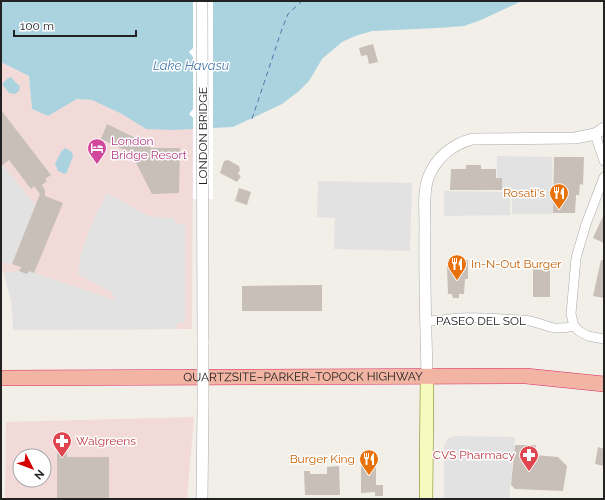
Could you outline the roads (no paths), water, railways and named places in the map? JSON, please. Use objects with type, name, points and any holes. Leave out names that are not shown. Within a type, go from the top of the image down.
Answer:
[{"type":"highway","name":"QUARTZSITE–PARKER–TOPOCK HIGHWAY","points":[[1,378],[526,376],[604,384]]},
{"type":"main road","points":[[426,499],[427,376]]},
{"type":"street","name":"LONDON BRIDGE","points":[[202,1],[202,499]]},
{"type":"street","points":[[427,376],[425,193],[433,167],[441,156],[460,142],[472,139],[575,138],[585,137],[600,131],[604,160]]},
{"type":"street","points":[[604,177],[586,224],[576,258],[571,301],[571,314],[574,326],[588,336],[604,339]]},
{"type":"street","name":"PASEO DEL SOL","points":[[426,321],[460,318],[534,321],[556,328],[574,326]]},
{"type":"water","name":"Lake Havasu","points":[[1,1],[522,1],[481,20],[464,26],[372,31],[355,36],[342,42],[322,59],[309,81],[282,104],[233,127],[171,130],[146,129],[122,114],[92,100],[77,99],[48,116],[32,109],[29,76],[1,62]]},
{"type":"water","points":[[11,77],[20,86],[19,91],[15,94],[9,93],[2,84]]},
{"type":"water","points":[[65,148],[72,152],[73,156],[65,174],[58,171],[55,164],[61,152]]},
{"type":"place","name":"London Bridge Resort","points":[[97,165]]},
{"type":"place","name":"Rosati's","points":[[559,210]]},
{"type":"place","name":"In-N-Out Burger","points":[[457,281]]},
{"type":"place","name":"Walgreens","points":[[62,458]]},
{"type":"place","name":"CVS Pharmacy","points":[[529,472]]},
{"type":"place","name":"Burger King","points":[[369,476]]}]
